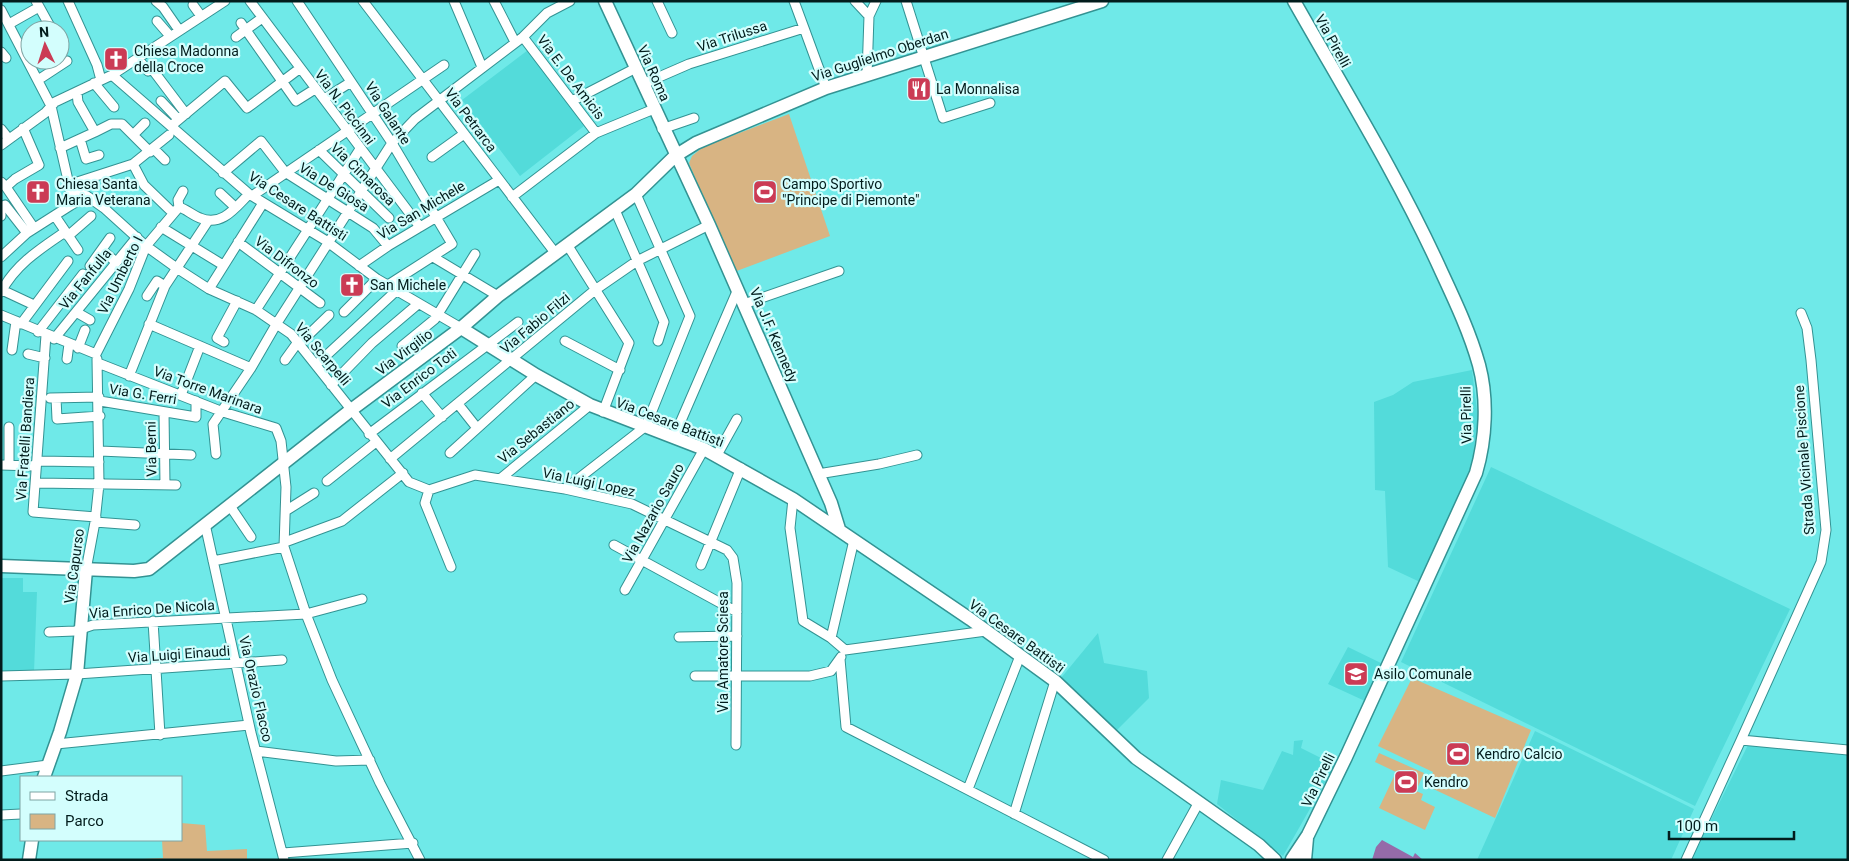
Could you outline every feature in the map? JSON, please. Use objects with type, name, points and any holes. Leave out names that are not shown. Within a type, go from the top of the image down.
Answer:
[{"type":"street","points":[[68,1],[97,65],[98,82],[114,107]]},
{"type":"street","points":[[156,1],[164,7],[179,30]]},
{"type":"street","points":[[1,129],[5,142],[46,113],[51,106],[112,75],[225,1]]},
{"type":"street","name":"Via N. Piccinni","points":[[250,1],[375,170],[420,227]]},
{"type":"street","name":"Via Galante","points":[[297,1],[373,113],[452,244],[433,257]]},
{"type":"street","name":"Via Petrarca","points":[[363,1],[556,254]]},
{"type":"street","points":[[454,1],[482,66]]},
{"type":"street","points":[[494,1],[515,42]]},
{"type":"street","name":"Via E. De Amicis","points":[[216,454],[213,424],[223,412],[277,322],[392,143],[415,119],[439,102],[482,66],[523,37],[547,13],[570,1]]},
{"type":"street","name":"Via Roma","points":[[605,1],[675,156]]},
{"type":"street","points":[[657,1],[672,33]]},
{"type":"street","points":[[794,1],[826,88]]},
{"type":"street","points":[[855,1],[869,16]]},
{"type":"street","points":[[867,75],[869,16],[876,1]]},
{"type":"street","points":[[906,1],[943,118],[990,103]]},
{"type":"street","name":"Via Guglielmo Oberdan","points":[[675,156],[696,143],[826,88],[1102,1]]},
{"type":"street","name":"Via Pirelli","points":[[1294,1],[1421,226],[1466,326],[1479,366],[1484,411],[1482,455],[1476,473],[1346,757],[1295,859]]},
{"type":"street","points":[[9,24],[37,4],[46,20]]},
{"type":"street","points":[[193,5],[201,16]]},
{"type":"street","points":[[1,10],[20,43]]},
{"type":"street","points":[[236,37],[247,31],[262,18]]},
{"type":"street","points":[[157,21],[170,36]]},
{"type":"street","points":[[241,23],[296,101],[315,89]]},
{"type":"street","name":"Via Trilussa","points":[[643,84],[689,64],[804,28]]},
{"type":"street","name":"Via E. De Amicis","points":[[523,37],[596,133]]},
{"type":"street","points":[[138,59],[148,71],[152,69],[182,116]]},
{"type":"street","points":[[134,164],[144,185],[176,210],[208,221],[222,218],[250,195],[262,190],[285,172],[444,65]]},
{"type":"street","points":[[69,187],[134,164],[152,150],[172,130],[182,116],[225,81],[248,108],[299,68]]},
{"type":"street","points":[[572,101],[636,68]]},
{"type":"street","points":[[34,70],[51,106],[69,187],[71,205]]},
{"type":"street","points":[[38,80],[53,70]]},
{"type":"street","name":"Via Cesare Battisti","points":[[112,75],[172,130],[250,195],[328,242],[376,279],[461,328],[536,376],[590,406],[717,455],[793,499],[838,529],[1055,681],[1136,758],[1259,845],[1275,860]]},
{"type":"street","points":[[324,99],[351,82]]},
{"type":"street","points":[[77,93],[78,102],[95,132]]},
{"type":"street","points":[[161,102],[182,116]]},
{"type":"street","points":[[512,197],[596,133],[654,108]]},
{"type":"street","points":[[662,129],[694,118]]},
{"type":"street","points":[[133,135],[146,122]]},
{"type":"street","points":[[60,148],[117,123],[122,124],[165,160]]},
{"type":"street","points":[[23,128],[39,166],[4,184],[30,231]]},
{"type":"street","points":[[432,156],[464,134]]},
{"type":"street","points":[[80,139],[86,159],[99,155]]},
{"type":"street","points":[[222,173],[261,141],[285,172]]},
{"type":"street","points":[[256,310],[360,149]]},
{"type":"street","name":"Via Cimarosa","points":[[319,150],[389,218]]},
{"type":"street","name":"Via Virgilio","points":[[86,570],[149,569],[351,410],[461,328],[498,296],[636,194],[675,156]]},
{"type":"street","name":"Via J.F. Kennedy","points":[[675,156],[738,290],[831,503],[838,529]]},
{"type":"street","name":"Via De Giosa","points":[[285,172],[373,228],[388,246]]},
{"type":"street","name":"Via San Michele","points":[[359,266],[388,246],[499,180]]},
{"type":"street","name":"Via Scarpelli","points":[[69,187],[87,196],[146,246],[178,269],[209,289],[256,310],[277,322],[299,343],[369,434],[409,482],[429,490]]},
{"type":"street","points":[[209,289],[262,202],[262,190]]},
{"type":"street","points":[[176,210],[178,200],[183,191]]},
{"type":"street","points":[[220,193],[235,207]]},
{"type":"street","points":[[565,489],[646,426],[690,316],[636,194]]},
{"type":"street","points":[[1,258],[30,231],[87,196]]},
{"type":"street","name":"Via Umberto I","points":[[97,358],[129,289],[146,246],[176,210]]},
{"type":"street","points":[[615,210],[664,322],[658,341]]},
{"type":"street","points":[[2,212],[30,231]]},
{"type":"street","points":[[55,216],[78,250]]},
{"type":"street","points":[[34,305],[2,291],[10,276],[32,254],[67,234],[91,216]]},
{"type":"street","points":[[129,376],[165,286],[208,221]]},
{"type":"street","name":"Via Fabio Filzi","points":[[390,459],[595,290],[637,261],[709,225]]},
{"type":"street","points":[[161,227],[223,265]]},
{"type":"street","name":"Via Fanfulla","points":[[46,335],[76,312],[136,236]]},
{"type":"street","points":[[90,266],[110,238]]},
{"type":"street","name":"Via Difronzo","points":[[238,242],[320,304]]},
{"type":"street","points":[[568,246],[629,343],[604,412]]},
{"type":"street","points":[[102,250],[116,262]]},
{"type":"street","points":[[402,346],[435,319],[475,254]]},
{"type":"street","points":[[388,285],[433,257],[498,296]]},
{"type":"street","points":[[12,350],[19,322],[68,261]]},
{"type":"street","points":[[744,304],[839,271]]},
{"type":"street","points":[[46,335],[83,274]]},
{"type":"street","points":[[344,312],[376,279]]},
{"type":"street","points":[[147,296],[157,281],[165,286]]},
{"type":"street","points":[[674,437],[738,290]]},
{"type":"street","points":[[316,365],[396,291]]},
{"type":"street","points":[[224,342],[217,338],[237,301]]},
{"type":"street","points":[[331,384],[372,343],[418,304]]},
{"type":"street","points":[[76,312],[90,320]]},
{"type":"street","name":"Strada Vicinale Piscione","points":[[1686,860],[1821,562],[1826,530],[1811,360],[1807,328],[1801,313]]},
{"type":"street","name":"Via Torre Marinara","points":[[1,315],[78,348],[129,376],[180,396],[196,400],[223,412],[276,428],[281,441],[284,463]]},
{"type":"street","points":[[285,360],[299,343],[329,315]]},
{"type":"street","name":"Via Enrico Toti","points":[[369,434],[518,322]]},
{"type":"street","points":[[149,324],[251,368]]},
{"type":"street","points":[[78,348],[85,330]]},
{"type":"street","name":"Via Fratelli Bandiera","points":[[46,335],[39,460],[33,512],[95,520]]},
{"type":"street","points":[[565,341],[620,370]]},
{"type":"street","points":[[67,359],[69,344]]},
{"type":"street","points":[[180,396],[200,346]]},
{"type":"street","points":[[28,354],[45,358]]},
{"type":"street","name":"Via Capurso","points":[[46,771],[77,674],[86,570],[99,484],[100,399],[97,358]]},
{"type":"street","points":[[450,453],[536,376]]},
{"type":"street","points":[[422,393],[442,417]]},
{"type":"street","name":"Via G. Ferri","points":[[43,398],[100,399],[196,417],[196,400]]},
{"type":"street","points":[[56,398],[57,419],[100,416]]},
{"type":"street","points":[[458,404],[477,428]]},
{"type":"street","name":"Via Sebastiano","points":[[500,479],[590,406]]},
{"type":"street","name":"Via Berni","points":[[164,412],[165,485]]},
{"type":"street","points":[[717,455],[737,419]]},
{"type":"street","points":[[9,427],[5,465],[33,466],[39,460],[99,462]]},
{"type":"street","points":[[326,481],[376,442]]},
{"type":"street","name":"Via Nazario Sauro","points":[[625,590],[704,449]]},
{"type":"street","points":[[100,451],[191,455]]},
{"type":"street","points":[[818,474],[879,464],[917,455]]},
{"type":"street","points":[[284,463],[287,510],[285,545],[306,614],[332,680],[420,860]]},
{"type":"street","points":[[701,564],[741,468]]},
{"type":"street","points":[[213,561],[285,545],[342,521],[403,473]]},
{"type":"street","name":"Via Luigi Lopez","points":[[429,490],[467,475],[565,489],[632,504],[712,541],[727,550],[733,558]]},
{"type":"street","points":[[36,484],[176,485]]},
{"type":"street","points":[[429,490],[425,503],[451,567]]},
{"type":"street","points":[[287,510],[314,493]]},
{"type":"street","points":[[793,499],[790,528],[803,621],[831,638],[845,650],[986,631]]},
{"type":"street","points":[[230,506],[251,537]]},
{"type":"street","points":[[95,520],[135,525]]},
{"type":"street","name":"Via Orazio Flacco","points":[[205,524],[249,725],[283,856]]},
{"type":"street","points":[[831,638],[854,540]]},
{"type":"street","points":[[614,545],[737,612]]},
{"type":"street","name":"Via Amatore Sciesa","points":[[733,558],[737,583],[736,745]]},
{"type":"street","points":[[1,566],[86,570]]},
{"type":"street","name":"Via Enrico De Nicola","points":[[49,632],[75,631],[81,628],[153,621],[306,614],[362,599]]},
{"type":"street","points":[[153,621],[158,669],[160,735]]},
{"type":"street","points":[[680,637],[737,636]]},
{"type":"street","points":[[695,676],[810,676],[831,670],[845,650]]},
{"type":"street","points":[[968,789],[1020,656]]},
{"type":"street","points":[[840,659],[846,727],[1104,860]]},
{"type":"street","name":"Via Luigi Einaudi","points":[[1,676],[77,674],[282,660]]},
{"type":"street","points":[[1014,814],[1055,681]]},
{"type":"street","points":[[56,744],[195,732],[249,725]]},
{"type":"street","points":[[1741,740],[1848,750]]},
{"type":"street","points":[[256,751],[336,761],[370,760]]},
{"type":"street","points":[[1,771],[46,771]]},
{"type":"street","points":[[1166,860],[1199,802]]},
{"type":"street","points":[[1,815],[20,814]]},
{"type":"street","points":[[29,860],[32,841]]},
{"type":"street","points":[[283,856],[413,843]]},
{"type":"street","name":"Via Cesare Battisti","points":[[1259,845],[1295,859]]},
{"type":"shaded area","points":[[528,50],[584,126],[520,176],[462,100]]},
{"type":"shaded area","points":[[1472,370],[1478,419],[1471,470],[1420,582],[1388,567],[1385,491],[1375,490],[1374,402],[1393,395],[1413,382]]},
{"type":"shaded area","points":[[1491,467],[1790,609],[1695,806],[1401,662]]},
{"type":"shaded area","points":[[1,578],[23,578],[23,592],[37,592],[34,672],[1,673]]},
{"type":"shaded area","points":[[1098,633],[1104,663],[1147,671],[1149,698],[1116,731],[1061,678]]},
{"type":"shaded area","name":"Asilo Comunale","points":[[1348,647],[1383,664],[1365,701],[1328,684]]},
{"type":"shaded area","points":[[1535,731],[1694,809],[1671,860],[1477,860]]},
{"type":"shaded area","points":[[1303,740],[1301,748],[1335,765],[1283,856],[1217,804],[1221,780],[1263,790],[1282,751],[1293,755],[1294,741]]},
{"type":"shaded area","points":[[1748,745],[1848,754],[1848,860],[1691,860]]},
{"type":"shaded area","points":[[1382,840],[1413,857],[1415,853],[1423,860],[1372,860],[1376,847]]},
{"type":"green space","name":"Campo Sportivo \"Principe di Piemonte\"","points":[[789,114],[830,236],[734,272],[689,163],[692,156],[703,147]]},
{"type":"green space","name":"Kendro Calcio","points":[[1412,678],[1531,730],[1495,818],[1427,786],[1433,772],[1378,746]]},
{"type":"green space","name":"Kendro","points":[[1379,753],[1424,773],[1416,791],[1423,794],[1421,800],[1435,807],[1425,830],[1379,808],[1396,772],[1375,762]]},
{"type":"green space","points":[[182,823],[205,825],[207,851],[247,849],[247,860],[123,860],[163,858],[162,841],[182,841]]},
{"type":"place","name":"Chiesa Madonna della Croce","points":[[116,59]]},
{"type":"place","name":"La Monnalisa","points":[[919,89]]},
{"type":"place","name":"Chiesa Santa Maria Veterana","points":[[38,192]]},
{"type":"place","name":"Campo Sportivo \"Principe di Piemonte\"","points":[[765,192]]},
{"type":"place","name":"San Michele","points":[[352,285]]},
{"type":"place","name":"Asilo Comunale","points":[[1356,674]]},
{"type":"place","name":"Kendro Calcio","points":[[1458,754]]},
{"type":"place","name":"Kendro","points":[[1406,782]]}]
